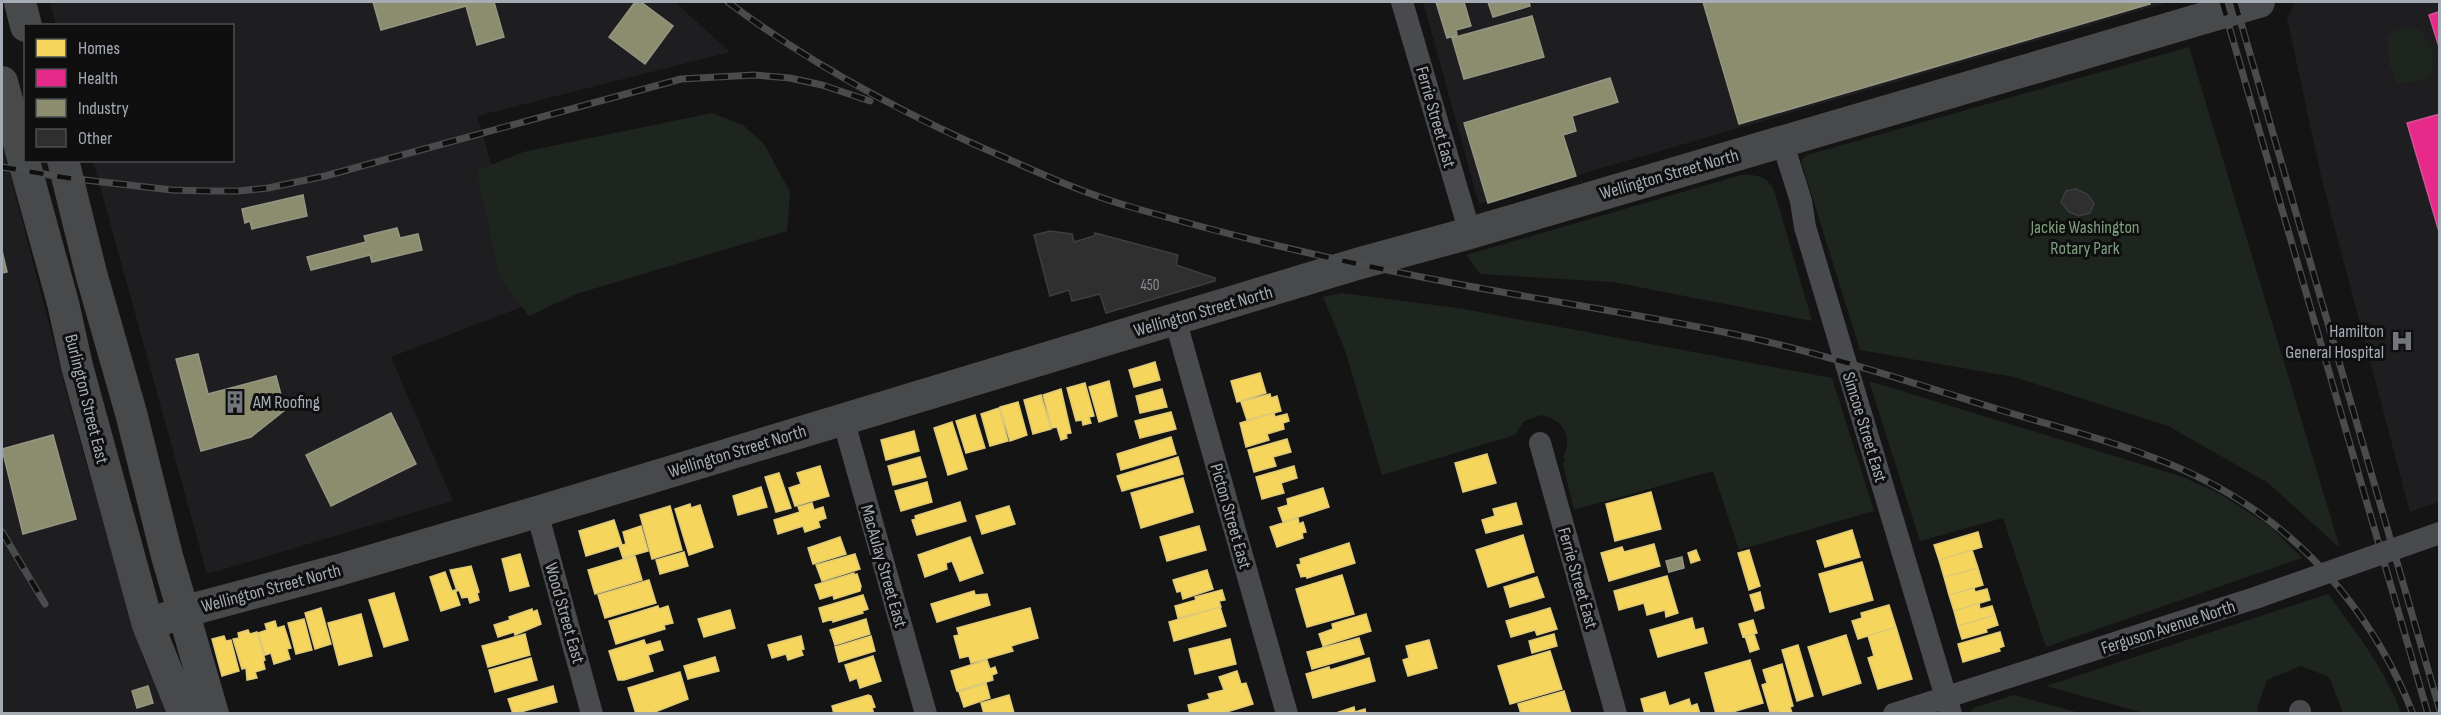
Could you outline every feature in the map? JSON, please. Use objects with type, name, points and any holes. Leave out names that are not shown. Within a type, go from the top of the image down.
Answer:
[{"type":"main road","points":[[20,2],[26,24]]},
{"type":"main road","name":"Wellington Street North","points":[[148,625],[182,612],[339,570],[537,512],[1357,264],[2259,2]]},
{"type":"main road","name":"Burlington Street East","points":[[2,82],[24,162]]},
{"type":"main road","name":"Burlington Street East","points":[[24,162],[148,625],[184,714]]},
{"type":"main road","name":"Burlington Street East","points":[[64,162],[182,612],[213,714]]},
{"type":"street","name":"Ferrie Street East","points":[[1402,2],[1470,233]]},
{"type":"street","name":"Simcoe Street East","points":[[1782,141],[1801,201],[1804,227],[1948,706]]},
{"type":"street","name":"Picton Street East","points":[[1175,319],[1287,714]]},
{"type":"street","name":"MacAulay Street East","points":[[843,419],[926,714]]},
{"type":"street","name":"Ferrie Street East","points":[[1539,443],[1616,714]]},
{"type":"street","name":"Wood Street East","points":[[537,512],[592,714]]},
{"type":"street","name":"Ferguson Avenue North","points":[[1894,714],[1948,706],[2439,532]]},
{"type":"shaded area","points":[[50,2],[675,2],[730,52],[477,116],[532,303],[391,357],[453,501],[207,574],[93,162],[234,162],[234,24],[56,24]]},
{"type":"shaded area","points":[[1423,2],[2169,2],[1479,204]]},
{"type":"shaded area","name":"Hamilton General Hospital","points":[[2295,2],[2439,2],[2439,502],[2410,512],[2322,180],[2287,18]]},
{"type":"shaded area","points":[[2,143],[76,428],[141,652],[166,713],[2,713]]},
{"type":"green space","points":[[2412,27],[2419,30],[2428,42],[2433,58],[2431,72],[2421,80],[2396,84],[2394,72],[2389,65],[2388,36],[2394,31]]},
{"type":"green space","name":"Jackie Washington Rotary Park","points":[[2189,47],[2340,548],[2268,483],[2168,426],[2014,377],[1860,350],[1802,164],[1802,159],[1807,155]]},
{"type":"green space","points":[[712,113],[743,125],[764,144],[790,192],[787,231],[576,294],[529,316],[499,276],[477,171],[523,152]]},
{"type":"green space","points":[[1741,175],[1760,177],[1774,190],[1812,321],[1613,282],[1480,274],[1466,255]]},
{"type":"green space","points":[[1343,293],[1464,309],[1832,378],[1874,511],[1739,550],[1713,471],[1574,510],[1563,464],[1567,442],[1564,430],[1555,420],[1541,415],[1524,421],[1515,435],[1382,475],[1345,350],[1323,297]]},
{"type":"green space","points":[[1869,381],[2183,477],[2220,494],[2271,527],[2302,558],[2046,647],[2003,518],[1920,541]]},
{"type":"green space","points":[[2328,594],[2379,667],[2401,713],[2343,713],[2329,677],[2301,666],[2267,680],[2257,708],[2258,713],[2144,713],[2046,686]]},
{"type":"green space","points":[[2014,695],[2080,713],[1970,713],[1973,708]]},
{"type":"building: Homes","points":[[1155,362],[1160,380],[1134,387],[1129,370]]},
{"type":"building: Homes","points":[[1260,373],[1266,393],[1237,402],[1231,381]]},
{"type":"building: Homes","points":[[1109,381],[1117,416],[1099,422],[1089,387]]},
{"type":"building: Homes","points":[[1085,383],[1094,416],[1089,417],[1091,423],[1083,425],[1082,420],[1076,421],[1067,388]]},
{"type":"building: Homes","points":[[1061,389],[1071,433],[1066,434],[1067,438],[1061,440],[1057,427],[1052,428],[1043,395]]},
{"type":"building: Homes","points":[[1162,389],[1167,407],[1140,413],[1136,396]]},
{"type":"building: Homes","points":[[1270,394],[1271,398],[1277,396],[1281,411],[1247,420],[1241,402]]},
{"type":"building: Homes","points":[[1041,395],[1051,429],[1033,434],[1024,400]]},
{"type":"building: Homes","points":[[1018,402],[1027,435],[1010,441],[1000,407]]},
{"type":"building: Homes","points":[[999,408],[1008,441],[990,446],[981,414]]},
{"type":"building: Homes","points":[[1171,412],[1176,429],[1140,438],[1135,421]]},
{"type":"building: Homes","points":[[1274,413],[1275,417],[1287,414],[1289,421],[1283,423],[1284,429],[1267,434],[1269,440],[1246,447],[1240,423]]},
{"type":"building: Homes","points":[[975,415],[985,448],[966,453],[956,421]]},
{"type":"building: Homes","points":[[952,422],[967,469],[948,475],[934,428]]},
{"type":"building: Homes","points":[[914,431],[919,451],[886,460],[881,440]]},
{"type":"building: Homes","points":[[1171,437],[1176,454],[1121,470],[1117,454]]},
{"type":"building: Homes","points":[[1287,439],[1291,452],[1273,457],[1276,466],[1254,472],[1248,450]]},
{"type":"building: Homes","points":[[1487,454],[1496,483],[1463,492],[1455,463]]},
{"type":"building: Homes","points":[[920,457],[926,477],[893,485],[888,466]]},
{"type":"building: Homes","points":[[1178,457],[1183,474],[1122,491],[1117,476]]},
{"type":"building: Homes","points":[[820,466],[829,496],[795,506],[789,488],[801,484],[797,473]]},
{"type":"building: Homes","points":[[1294,466],[1297,478],[1281,483],[1284,493],[1262,499],[1256,477]]},
{"type":"building: Homes","points":[[779,473],[791,508],[776,512],[765,477]]},
{"type":"building: Homes","points":[[1183,478],[1193,512],[1141,528],[1131,493]]},
{"type":"building: Homes","points":[[927,482],[932,502],[901,511],[895,491]]},
{"type":"building: Homes","points":[[761,487],[767,507],[738,515],[733,496]]},
{"type":"building: Homes","points":[[1323,488],[1329,507],[1283,522],[1278,508],[1288,505],[1287,499]]},
{"type":"building: Homes","points":[[1651,492],[1661,529],[1615,541],[1606,504]]},
{"type":"building: Homes","points":[[960,502],[966,521],[917,535],[912,520],[916,519],[915,516]]},
{"type":"building: Homes","points":[[812,503],[814,510],[823,507],[826,518],[818,521],[820,527],[805,532],[803,526],[778,534],[774,520],[800,512],[798,507]]},
{"type":"building: Homes","points":[[1516,503],[1522,524],[1486,533],[1482,520],[1495,516],[1493,509]]},
{"type":"building: Homes","points":[[690,504],[691,508],[700,505],[713,547],[689,555],[675,509]]},
{"type":"building: Homes","points":[[670,506],[682,550],[652,559],[640,515]]},
{"type":"building: Homes","points":[[1009,506],[1015,524],[982,534],[976,516]]},
{"type":"building: Homes","points":[[1298,518],[1299,524],[1303,522],[1306,532],[1302,533],[1303,538],[1277,547],[1270,527]]},
{"type":"building: Homes","points":[[614,520],[622,545],[586,556],[579,531]]},
{"type":"building: Homes","points":[[641,526],[648,551],[623,558],[619,546],[626,544],[623,532]]},
{"type":"building: Homes","points":[[1199,526],[1206,550],[1167,561],[1160,537]]},
{"type":"building: Homes","points":[[1852,530],[1860,557],[1825,567],[1817,541]]},
{"type":"building: Homes","points":[[1978,532],[1982,547],[1939,560],[1934,545]]},
{"type":"building: Homes","points":[[1523,535],[1534,572],[1488,587],[1476,550]]},
{"type":"building: Homes","points":[[840,537],[846,554],[813,564],[808,548]]},
{"type":"building: Homes","points":[[970,537],[983,573],[960,581],[952,561],[946,563],[947,569],[925,577],[918,555]]},
{"type":"building: Homes","points":[[1349,543],[1355,563],[1307,578],[1306,576],[1301,577],[1297,565],[1301,564],[1300,559]]},
{"type":"building: Homes","points":[[1654,544],[1660,566],[1609,581],[1601,553],[1622,547],[1624,552]]},
{"type":"building: Homes","points":[[1696,550],[1700,560],[1691,563],[1688,553]]},
{"type":"building: Homes","points":[[1749,550],[1760,586],[1749,590],[1738,553]]},
{"type":"building: Homes","points":[[1972,550],[1978,568],[1944,577],[1939,560]]},
{"type":"building: Homes","points":[[684,552],[688,566],[660,574],[656,560]]},
{"type":"building: Homes","points":[[520,554],[529,586],[510,591],[502,559]]},
{"type":"building: Homes","points":[[855,554],[860,569],[822,581],[816,565]]},
{"type":"building: Homes","points":[[635,556],[642,580],[595,594],[588,570]]},
{"type":"building: Homes","points":[[1862,562],[1873,600],[1830,612],[1819,574]]},
{"type":"building: Homes","points":[[471,566],[479,592],[477,593],[479,600],[470,603],[468,597],[462,598],[459,590],[457,591],[450,570]]},
{"type":"building: Homes","points":[[1978,568],[1983,585],[1949,595],[1944,577]]},
{"type":"building: Homes","points":[[1207,570],[1213,589],[1183,599],[1181,591],[1177,592],[1173,580]]},
{"type":"building: Homes","points":[[445,572],[460,605],[441,611],[430,577]]},
{"type":"building: Homes","points":[[854,573],[854,575],[857,574],[861,586],[860,591],[834,599],[833,595],[820,599],[815,585]]},
{"type":"building: Homes","points":[[1342,575],[1354,614],[1307,627],[1296,589]]},
{"type":"building: Homes","points":[[1667,576],[1678,613],[1666,617],[1665,610],[1647,615],[1644,603],[1619,610],[1614,591]]},
{"type":"building: Homes","points":[[1537,577],[1544,597],[1510,607],[1504,587]]},
{"type":"building: Homes","points":[[649,580],[656,603],[605,618],[598,595]]},
{"type":"building: Homes","points":[[1974,588],[1975,592],[1987,589],[1990,600],[1954,611],[1949,595]]},
{"type":"building: Homes","points":[[1222,590],[1225,600],[1219,601],[1221,607],[1178,618],[1175,606],[1196,600],[1195,597]]},
{"type":"building: Homes","points":[[974,591],[975,595],[987,594],[990,605],[937,622],[931,604]]},
{"type":"building: Homes","points":[[1760,592],[1764,608],[1755,611],[1750,595]]},
{"type":"building: Homes","points":[[394,593],[408,640],[384,647],[369,600]]},
{"type":"building: Homes","points":[[863,595],[868,609],[862,611],[863,613],[833,622],[833,619],[823,622],[819,608]]},
{"type":"building: Homes","points":[[1979,603],[1980,609],[1992,606],[1995,615],[1958,626],[1954,611]]},
{"type":"building: Homes","points":[[1889,605],[1896,627],[1858,639],[1852,621],[1862,618],[1861,613]]},
{"type":"building: Homes","points":[[658,606],[659,609],[668,606],[673,623],[664,625],[665,629],[616,644],[609,621]]},
{"type":"building: Homes","points":[[1220,607],[1226,626],[1174,641],[1169,622]]},
{"type":"building: Homes","points":[[321,608],[331,644],[315,649],[305,613]]},
{"type":"building: Homes","points":[[1030,608],[1038,638],[1011,646],[1013,651],[971,663],[969,656],[960,658],[954,636],[959,635],[957,628]]},
{"type":"building: Homes","points":[[1550,608],[1557,629],[1537,635],[1535,630],[1511,637],[1506,621]]},
{"type":"building: Homes","points":[[532,609],[533,612],[537,610],[541,624],[515,635],[514,632],[498,637],[494,625]]},
{"type":"building: Homes","points":[[730,610],[735,628],[704,637],[698,619]]},
{"type":"building: Homes","points":[[361,614],[372,656],[339,665],[328,623]]},
{"type":"building: Homes","points":[[1366,614],[1371,631],[1323,646],[1319,634],[1333,629],[1332,624]]},
{"type":"building: Homes","points":[[1995,615],[1998,625],[1986,629],[1987,632],[1962,639],[1958,626]]},
{"type":"building: Homes","points":[[1692,618],[1695,630],[1703,628],[1707,643],[1658,657],[1650,630]]},
{"type":"building: Homes","points":[[304,619],[312,650],[296,654],[288,623]]},
{"type":"building: Homes","points":[[866,619],[870,634],[835,645],[830,630]]},
{"type":"building: Homes","points":[[1753,620],[1757,633],[1743,637],[1739,624]]},
{"type":"building: Homes","points":[[275,621],[277,628],[284,626],[291,648],[287,649],[290,659],[274,664],[271,653],[265,655],[258,633],[267,630],[265,624]]},
{"type":"building: Homes","points":[[1896,627],[1912,679],[1878,689],[1868,658],[1874,656],[1868,636]]},
{"type":"building: Homes","points":[[248,630],[250,634],[257,632],[265,660],[263,661],[265,669],[255,672],[257,678],[247,680],[246,668],[242,669],[233,639],[239,638],[238,633]]},
{"type":"building: Homes","points":[[2000,632],[2004,646],[1999,648],[2000,651],[1963,662],[1958,644]]},
{"type":"building: Homes","points":[[525,634],[530,655],[488,667],[482,646]]},
{"type":"building: Homes","points":[[1554,634],[1557,646],[1532,653],[1529,641]]},
{"type":"building: Homes","points":[[1754,634],[1759,649],[1750,652],[1745,636]]},
{"type":"building: Homes","points":[[1846,635],[1861,683],[1823,695],[1808,647]]},
{"type":"building: Homes","points":[[224,636],[226,641],[231,640],[239,671],[222,676],[212,639]]},
{"type":"building: Homes","points":[[801,636],[803,655],[788,660],[786,654],[772,658],[768,645]]},
{"type":"building: Homes","points":[[871,636],[875,651],[839,662],[835,647]]},
{"type":"building: Homes","points":[[1359,638],[1364,654],[1312,669],[1307,652]]},
{"type":"building: Homes","points":[[1230,639],[1236,664],[1195,674],[1189,649]]},
{"type":"building: Homes","points":[[644,640],[646,645],[660,641],[663,650],[648,655],[653,671],[618,680],[609,651]]},
{"type":"building: Homes","points":[[1429,640],[1437,668],[1408,676],[1403,660],[1409,658],[1406,646]]},
{"type":"building: Homes","points":[[1798,645],[1813,696],[1797,701],[1782,650]]},
{"type":"building: Homes","points":[[1550,651],[1562,689],[1510,704],[1498,666]]},
{"type":"building: Homes","points":[[873,656],[881,681],[860,688],[857,678],[850,681],[845,665]]},
{"type":"building: Homes","points":[[715,657],[719,671],[688,679],[684,666]]},
{"type":"building: Homes","points":[[531,658],[537,680],[495,692],[489,670]]},
{"type":"building: Homes","points":[[1369,658],[1375,681],[1313,698],[1306,674],[1329,667],[1330,670]]},
{"type":"building: Homes","points":[[987,660],[990,669],[995,667],[997,673],[992,675],[993,680],[957,691],[951,671]]},
{"type":"building: Homes","points":[[1750,660],[1763,703],[1726,714],[1716,714],[1705,673]]},
{"type":"building: Homes","points":[[1782,664],[1793,706],[1790,707],[1792,713],[1789,714],[1770,712],[1762,685],[1767,683],[1763,670]]},
{"type":"building: Homes","points":[[1237,671],[1241,684],[1246,683],[1253,704],[1220,714],[1190,714],[1188,705],[1210,699],[1208,694],[1224,690],[1219,677]]},
{"type":"building: Homes","points":[[680,672],[688,699],[650,714],[636,714],[628,688]]},
{"type":"building: Homes","points":[[986,683],[990,698],[964,707],[959,692]]},
{"type":"building: Homes","points":[[553,686],[557,702],[513,714],[508,699]]},
{"type":"building: Homes","points":[[1564,691],[1571,714],[1521,714],[1518,704]]},
{"type":"building: Homes","points":[[1665,692],[1669,706],[1689,699],[1691,706],[1697,704],[1700,714],[1645,714],[1641,699]]},
{"type":"building: Homes","points":[[1009,695],[1014,713],[984,714],[981,703]]},
{"type":"building: Homes","points":[[871,696],[875,707],[872,708],[874,714],[834,714],[832,706]]},
{"type":"building: Homes","points":[[1354,707],[1355,712],[1365,709],[1366,714],[1333,714]]},
{"type":"building: Health","points":[[2440,12],[2440,50],[2429,15]]},
{"type":"building: Health","points":[[2440,114],[2440,235],[2407,123]]},
{"type":"building: Industry","points":[[373,2],[494,2],[504,37],[477,45],[466,6],[381,30]]},
{"type":"building: Industry","points":[[635,2],[641,2],[673,26],[645,64],[609,37]]},
{"type":"building: Industry","points":[[1436,2],[1464,2],[1471,26],[1456,30],[1457,35],[1447,38]]},
{"type":"building: Industry","points":[[1488,2],[1529,2],[1530,6],[1493,17]]},
{"type":"building: Industry","points":[[1703,2],[2150,2],[2150,4],[1739,124]]},
{"type":"building: Industry","points":[[1532,16],[1544,57],[1464,79],[1452,38]]},
{"type":"building: Industry","points":[[1610,78],[1618,102],[1572,116],[1576,131],[1563,135],[1576,176],[1488,203],[1464,123]]},
{"type":"building: Industry","points":[[303,195],[307,216],[252,229],[250,221],[245,223],[242,209]]},
{"type":"building: Industry","points":[[397,228],[400,238],[418,234],[422,250],[372,262],[370,255],[311,270],[307,257],[366,242],[364,236]]},
{"type":"building: Industry","points":[[2,251],[7,272],[2,273]]},
{"type":"building: Industry","name":"AM Roofing","points":[[198,354],[208,394],[276,376],[285,410],[251,437],[201,451],[176,359]]},
{"type":"building: Industry","points":[[391,413],[416,464],[331,506],[306,455]]},
{"type":"building: Industry","points":[[53,435],[76,519],[23,534],[2,449]]},
{"type":"building: Industry","points":[[1682,557],[1684,568],[1669,572],[1666,561]]},
{"type":"building: Industry","points":[[148,686],[153,703],[137,708],[132,691]]},
{"type":"building: Other","points":[[2076,189],[2087,194],[2094,203],[2090,213],[2079,216],[2069,212],[2061,202],[2066,191]]},
{"type":"building: Other","points":[[1050,231],[1072,234],[1074,242],[1094,236],[1095,233],[1178,255],[1176,265],[1215,278],[1215,281],[1106,313],[1100,294],[1072,301],[1069,290],[1050,296],[1034,235]]},
{"type":"railway","points":[[728,2],[794,48],[899,108],[971,143],[1115,202],[1213,230],[1337,260],[1700,327],[1800,350],[1866,368],[2145,454],[2201,478],[2228,493],[2259,513],[2314,561],[2361,617],[2381,648],[2413,714]]},
{"type":"railway","points":[[2222,2],[2428,714]]},
{"type":"railway","points":[[2235,2],[2440,711]]},
{"type":"railway","points":[[2,167],[68,178],[172,190],[238,191],[268,188],[325,176],[681,79],[754,75],[790,78],[822,85],[870,101]]},
{"type":"railway","points":[[2,532],[45,604]]},
{"type":"place","name":"Hamilton General Hospital","points":[[2402,341]]},
{"type":"place","name":"AM Roofing","points":[[235,402]]}]
